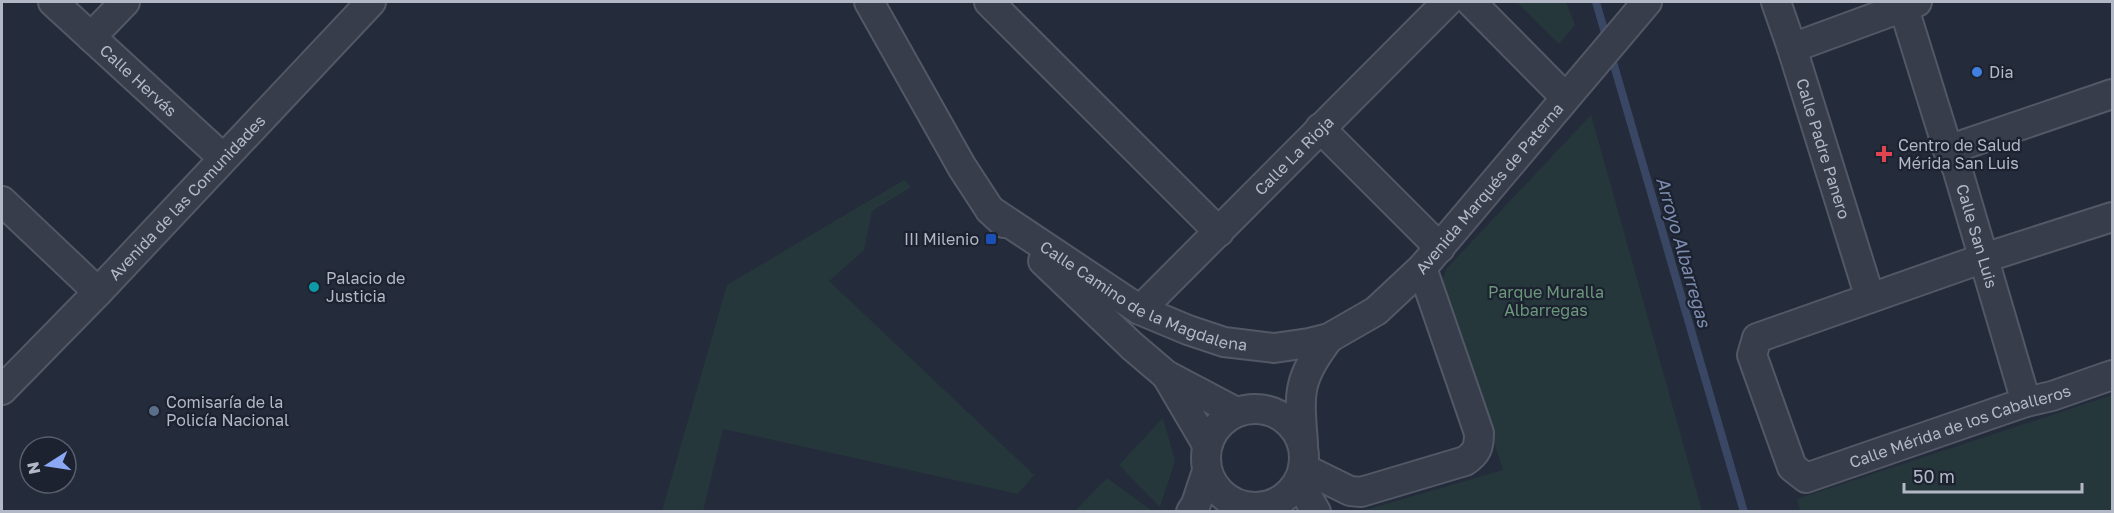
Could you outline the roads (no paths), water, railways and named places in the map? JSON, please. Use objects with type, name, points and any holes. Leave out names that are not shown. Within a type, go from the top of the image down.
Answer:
[{"type":"street","name":"Calle Hervás","points":[[53,2],[223,158]]},
{"type":"street","points":[[91,37],[125,2]]},
{"type":"street","name":"Avenida de las Comunidades","points":[[2,390],[98,292],[370,2]]},
{"type":"street","name":"Calle Camino de la Magdalena","points":[[869,2],[962,167],[990,210],[1132,346],[1166,375],[1250,411]]},
{"type":"street","points":[[989,2],[1218,232]]},
{"type":"street","name":"Calle La Rioja","points":[[1140,310],[1447,2]]},
{"type":"street","points":[[1471,2],[1568,94]]},
{"type":"street","name":"Calle Padre Panero","points":[[1776,2],[1870,298]]},
{"type":"street","points":[[1792,48],[1908,3]]},
{"type":"street","name":"Calle San Luis","points":[[1908,3],[1948,150],[1957,168],[2026,402]]},
{"type":"street","name":"Avenida Marqués de Paterna","points":[[1319,341],[1376,310],[1431,258],[1646,4]]},
{"type":"street","points":[[1948,150],[2112,94]]},
{"type":"street","points":[[1301,465],[1350,491],[1361,492],[1465,461],[1475,454],[1479,446],[1479,433],[1431,258],[1320,128]]},
{"type":"street","points":[[2,201],[98,292]]},
{"type":"street","name":"Calle Camino de la Magdalena","points":[[990,210],[1140,310],[1188,330],[1224,342],[1274,348],[1319,341]]},
{"type":"street","points":[[1870,298],[2112,217]]},
{"type":"street","name":"Calle Mérida de los Caballeros","points":[[1870,298],[1756,338],[1752,355],[1792,467],[1806,478],[2026,402],[2052,396],[2112,375]]},
{"type":"street","points":[[1191,512],[1196,504],[1207,457],[1224,419],[1250,411],[1281,393],[1319,341]]},
{"type":"street","points":[[1207,457],[1214,486],[1234,509],[1277,508],[1301,465],[1300,398],[1305,374],[1319,341]]},
{"type":"street","name":"Calle Camino de la Magdalena","points":[[1166,375],[1207,457]]},
{"type":"street","points":[[1250,411],[1277,413],[1298,432],[1301,465],[1316,512]]},
{"type":"waterway","name":"Arroyo Albarregas","points":[[1596,2],[1607,40]]},
{"type":"waterway","name":"Arroyo Albarregas","points":[[1611,55],[1744,512]]},
{"type":"place","name":"Dia","points":[[1977,72]]},
{"type":"place","name":"Centro de Salud Mérida San Luis","points":[[1884,154]]},
{"type":"place","name":"III Milenio","points":[[991,239]]},
{"type":"place","name":"Palacio de Justicia","points":[[314,287]]},
{"type":"place","name":"Comisaría de la Policía Nacional","points":[[154,411]]},
{"type":"park label","name":"Parque Muralla Albarregas","points":[[1546,301]]}]
